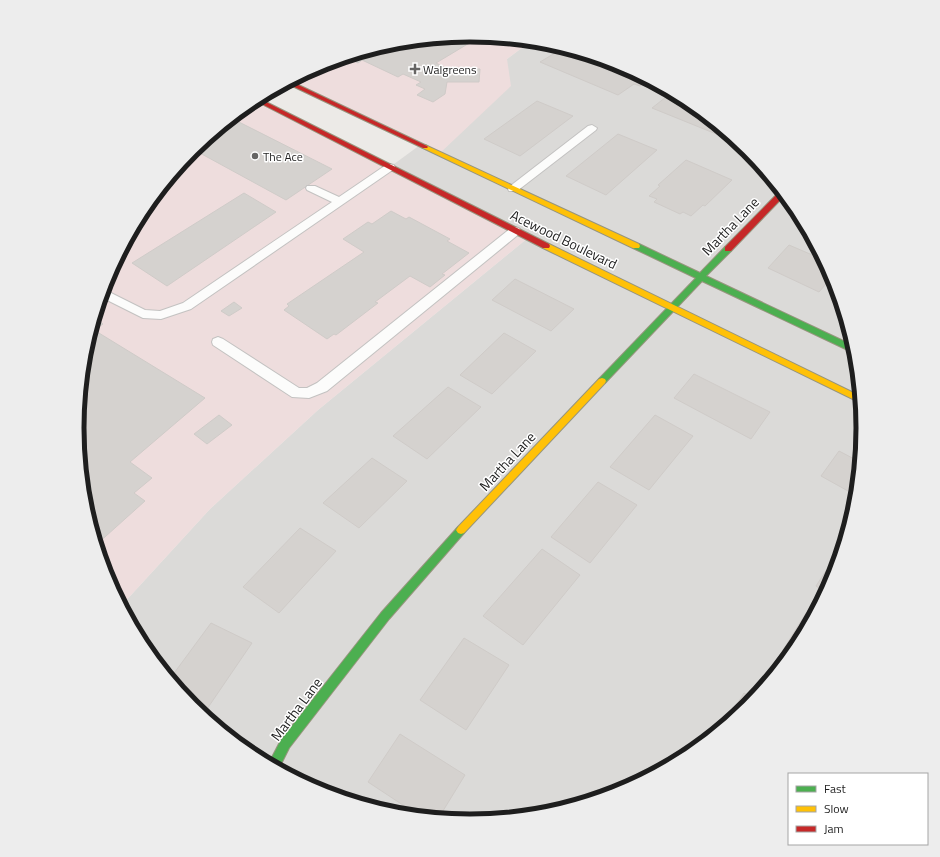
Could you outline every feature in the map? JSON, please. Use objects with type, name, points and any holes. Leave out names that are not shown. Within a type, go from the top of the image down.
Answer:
[{"type":"street","name":"Acewood Boulevard","points":[[294,85],[513,189],[702,276],[847,346]]},
{"type":"street","name":"Acewood Boulevard","points":[[263,102],[515,231],[855,397]]},
{"type":"street","name":"Martha Lane","points":[[276,762],[285,744],[385,616],[470,520],[779,196]]},
{"type":"lane","points":[[513,189],[592,128]]},
{"type":"lane","points":[[107,296],[143,314],[161,315],[187,306],[390,167]]},
{"type":"lane","points":[[310,188],[340,201]]},
{"type":"lane","points":[[218,342],[297,393],[309,393],[322,387],[515,231]]},
{"type":"shaded area","points":[[470,42],[525,46],[507,59],[511,86],[439,154],[294,85],[322,71],[370,55],[395,49],[420,45]]},
{"type":"shaded area","points":[[525,46],[570,55],[618,71],[685,107],[725,138],[761,174],[777,193],[805,235],[817,258],[836,304],[849,353],[853,378],[856,403],[856,454],[849,504],[843,529],[836,553],[817,599],[805,622],[777,664],[761,683],[725,719],[685,750],[641,775],[618,786],[570,802],[520,812],[495,814],[470,815],[420,812],[370,802],[322,786],[255,750],[215,719],[179,683],[163,664],[135,622],[125,602],[210,509],[318,410],[529,237],[390,167],[420,145],[507,59]]},
{"type":"shaded area","points":[[263,102],[529,237],[318,410],[210,509],[125,602],[104,553],[91,504],[84,454],[84,403],[91,353],[97,328],[104,304],[123,258],[135,235],[163,193],[179,174],[215,138]]},
{"type":"building","name":"Walgreens","points":[[471,42],[436,63],[448,69],[480,69],[479,82],[447,82],[445,94],[433,102],[417,95],[425,89],[416,85],[421,82],[403,74],[398,77],[362,60],[358,63],[353,61],[395,49],[420,45]]},
{"type":"building","points":[[550,51],[570,55],[618,71],[644,84],[640,86],[634,84],[618,95],[540,62],[555,53]]},
{"type":"building","points":[[661,94],[685,107],[724,137],[652,108],[666,97]]},
{"type":"building","points":[[537,101],[573,116],[520,156],[484,139]]},
{"type":"building","name":"The Ace","points":[[237,121],[332,169],[286,200],[199,153]]},
{"type":"building","points":[[618,134],[657,150],[606,195],[566,176]]},
{"type":"building","points":[[686,160],[732,180],[705,206],[703,205],[691,216],[683,212],[680,214],[654,202],[657,199],[649,196],[660,186],[658,185]]},
{"type":"building","points":[[244,193],[276,212],[167,286],[132,263]]},
{"type":"building","points":[[391,211],[406,219],[409,217],[450,239],[447,241],[469,253],[442,274],[445,275],[430,287],[410,276],[375,302],[378,303],[336,335],[334,334],[327,339],[284,310],[289,306],[287,304],[364,252],[343,239],[368,222],[372,224]]},
{"type":"building","points":[[789,245],[816,257],[828,282],[819,292],[768,268]]},
{"type":"building","points":[[515,279],[574,309],[551,331],[492,300]]},
{"type":"building","points":[[234,302],[242,308],[229,316],[221,311]]},
{"type":"building","points":[[99,321],[103,324],[97,328]]},
{"type":"building","points":[[96,331],[205,398],[130,462],[152,478],[134,493],[145,501],[100,541],[91,504],[84,454],[84,403],[91,353]]},
{"type":"building","points":[[504,333],[536,351],[492,394],[460,375]]},
{"type":"building","points":[[694,374],[770,412],[751,439],[674,398]]},
{"type":"building","points":[[448,387],[481,407],[427,459],[393,436]]},
{"type":"building","points":[[219,415],[232,425],[207,444],[194,434]]},
{"type":"building","points":[[655,415],[693,436],[649,490],[610,467]]},
{"type":"building","points":[[839,451],[855,460],[851,493],[821,476]]},
{"type":"building","points":[[372,458],[407,481],[359,528],[323,503]]},
{"type":"building","points":[[598,482],[637,505],[590,563],[551,537]]},
{"type":"building","points":[[300,528],[336,551],[279,613],[243,587]]},
{"type":"building","points":[[542,549],[580,575],[523,645],[483,616]]},
{"type":"building","points":[[834,559],[821,590],[816,586]]},
{"type":"building","points":[[808,610],[811,611],[777,664],[766,677]]},
{"type":"building","points":[[211,623],[252,643],[207,709],[197,702],[172,675]]},
{"type":"building","points":[[464,638],[509,665],[466,730],[420,700]]},
{"type":"building","points":[[744,693],[749,696],[743,702],[732,713]]},
{"type":"building","points":[[400,734],[465,775],[441,814],[411,811],[368,782]]},
{"type":"traffic: fast","points":[[636,246],[847,346]]},
{"type":"traffic: fast","points":[[602,381],[728,249]]},
{"type":"traffic: fast","points":[[276,762],[285,744],[385,616],[461,530]]},
{"type":"traffic: slow","points":[[425,147],[636,246]]},
{"type":"traffic: slow","points":[[546,246],[855,397]]},
{"type":"traffic: slow","points":[[461,530],[602,381]]},
{"type":"traffic: jam","points":[[294,85],[425,147]]},
{"type":"traffic: jam","points":[[263,102],[546,246]]},
{"type":"traffic: jam","points":[[728,249],[779,196]]},
{"type":"place","name":"Walgreens","points":[[415,69]]},
{"type":"place","name":"The Ace","points":[[255,156]]}]
